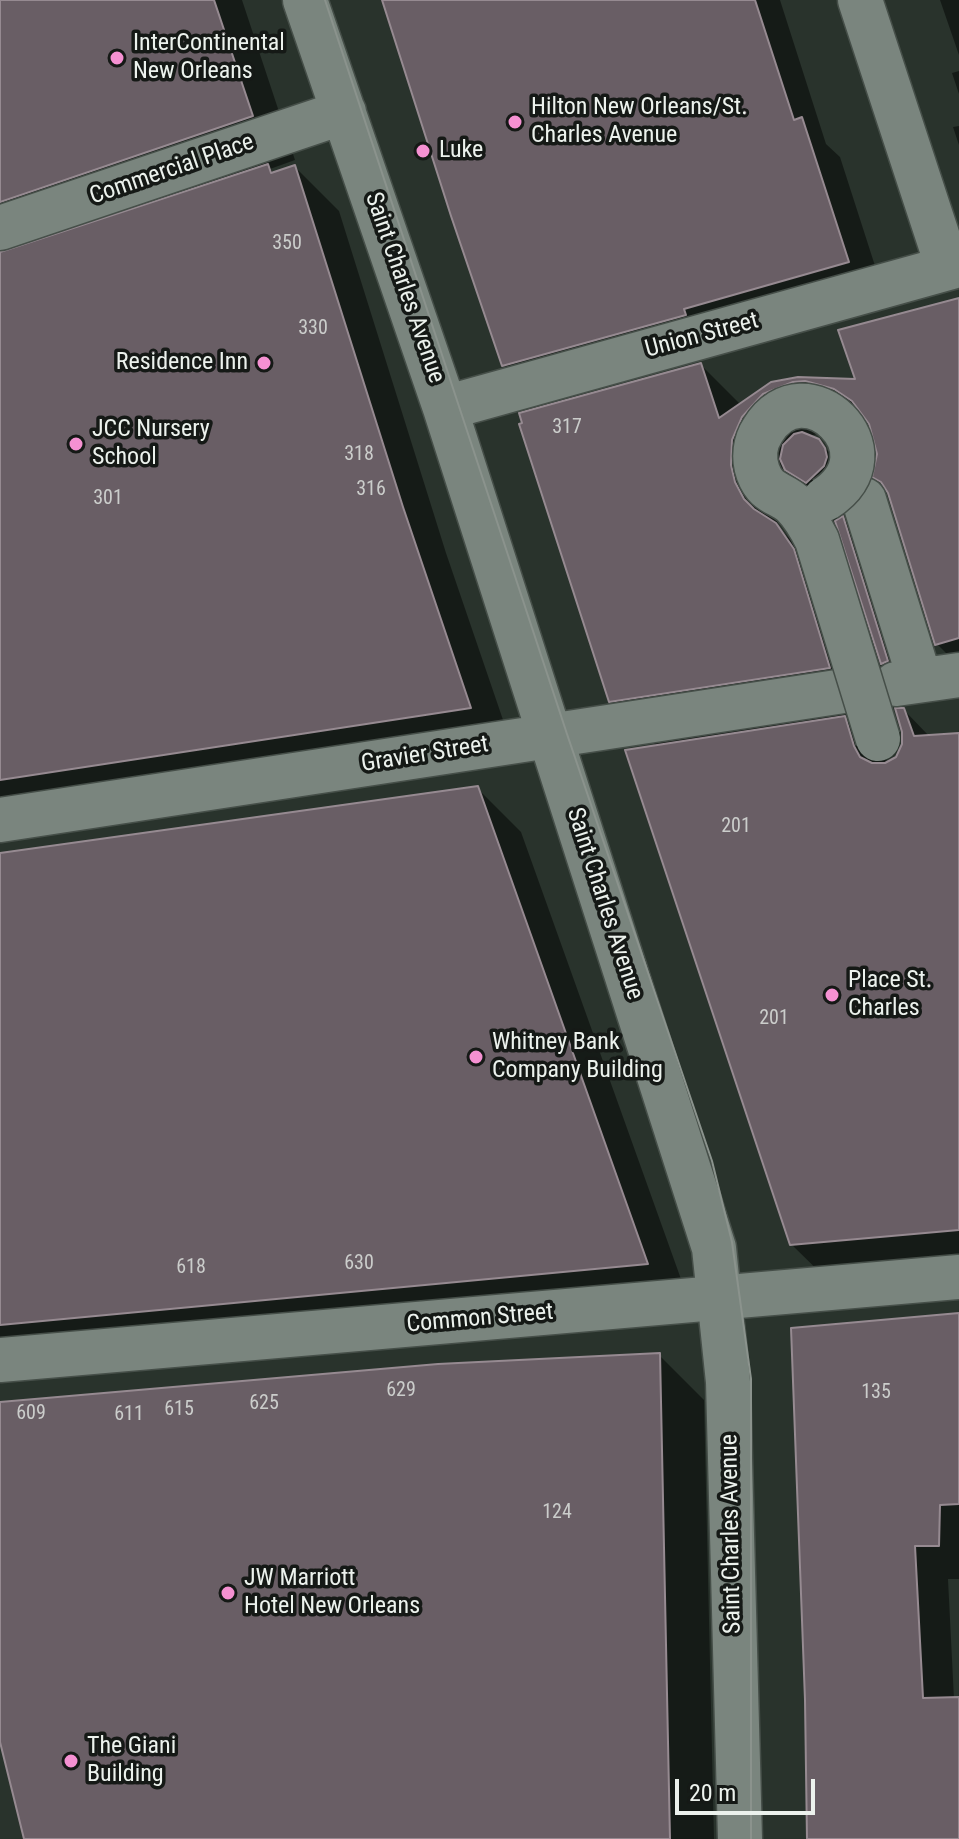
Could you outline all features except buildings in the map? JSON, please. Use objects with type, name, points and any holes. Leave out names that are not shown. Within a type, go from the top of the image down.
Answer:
[{"type":"street","name":"Saint Charles Avenue","points":[[305,0],[445,408],[714,1248],[728,1382],[740,1839]]},
{"type":"street","points":[[860,0],[954,267]]},
{"type":"street","name":"Commercial Place","points":[[0,228],[344,112]]},
{"type":"street","name":"Union Street","points":[[445,408],[954,267]]},
{"type":"street","points":[[878,739],[817,540],[809,524],[791,502],[773,493],[758,472],[756,445],[769,421],[779,413],[806,406],[821,409],[848,433],[852,457],[839,504],[899,683]]},
{"type":"street","name":"Gravier Street","points":[[0,820],[899,683]]},
{"type":"street","name":"Common Street","points":[[0,1360],[959,1277]]},
{"type":"tram line","points":[[325,0],[567,734],[712,1161],[732,1242],[751,1379],[751,1839]]},
{"type":"place","name":"InterContinental New Orleans","points":[[117,58]]},
{"type":"place","name":"Hilton New Orleans/St. Charles Avenue","points":[[515,122]]},
{"type":"place","name":"Luke","points":[[423,151]]},
{"type":"place","name":"Residence Inn","points":[[264,363]]},
{"type":"place","name":"JCC Nursery School","points":[[76,444]]},
{"type":"place","name":"Place St. Charles","points":[[832,995]]},
{"type":"place","name":"Whitney Bank Company Building","points":[[476,1057]]},
{"type":"place","name":"JW Marriott Hotel New Orleans","points":[[228,1593]]},
{"type":"place","name":"The Giani Building","points":[[71,1761]]}]
